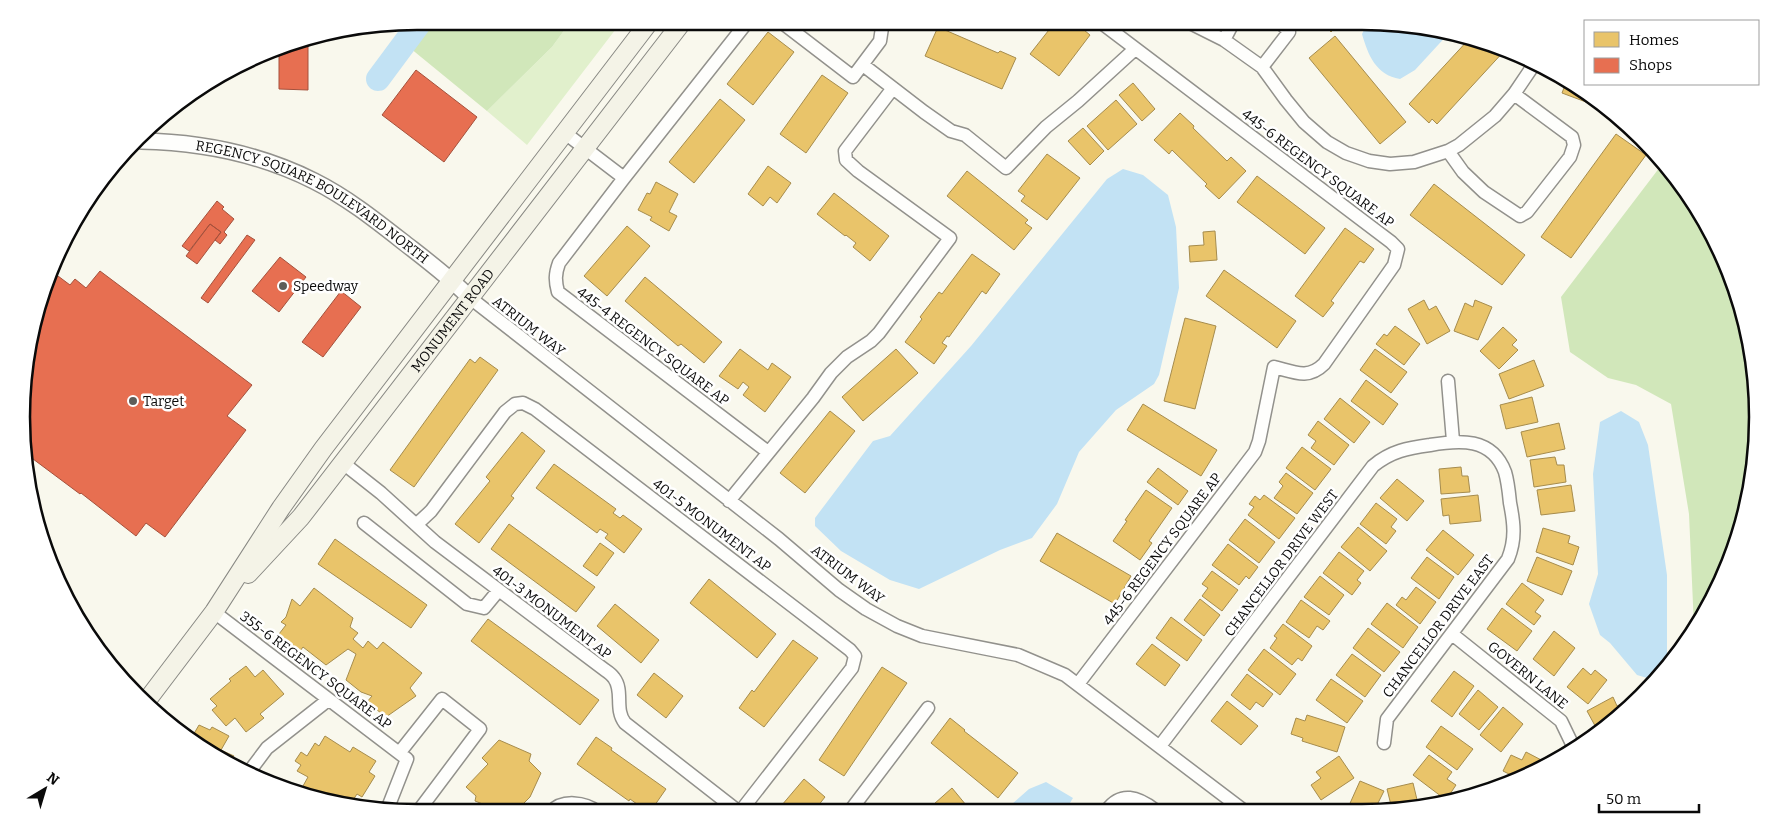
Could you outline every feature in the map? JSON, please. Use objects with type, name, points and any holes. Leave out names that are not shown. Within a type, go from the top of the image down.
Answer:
[{"type":"main road","name":"MONUMENT ROAD","points":[[150,697],[214,612],[292,493],[643,30]]},
{"type":"main road","name":"MONUMENT ROAD","points":[[214,612],[301,517],[676,30]]},
{"type":"street","points":[[565,132],[624,178],[741,30]]},
{"type":"street","points":[[792,30],[853,77],[880,41],[882,30]]},
{"type":"street","name":"445-6 REGENCY SQUARE AP","points":[[1078,684],[1255,452],[1259,441],[1274,367],[1306,375],[1316,371],[1324,364],[1394,265],[1398,248],[1278,155],[1111,30]]},
{"type":"street","points":[[1204,30],[1224,40],[1262,67],[1304,122],[1327,142],[1346,153],[1369,161],[1390,164],[1414,162],[1448,151],[1459,145],[1495,116],[1514,94],[1531,69]]},
{"type":"street","points":[[1224,40],[1229,30]]},
{"type":"street","points":[[1262,67],[1289,32],[1287,30]]},
{"type":"street","points":[[863,65],[951,131],[965,135],[1006,168],[1046,127],[1078,101],[1135,49]]},
{"type":"street","points":[[729,501],[813,398],[831,373],[847,357],[879,333],[950,238],[858,171],[846,160],[845,151],[893,88]]},
{"type":"street","points":[[1448,151],[1463,172],[1484,192],[1520,216],[1527,212],[1570,157],[1574,145],[1572,137],[1514,94]]},
{"type":"street","name":"REGENCY SQUARE BOULEVARD NORTH","points":[[145,141],[209,146],[254,157],[314,181],[348,201],[452,280],[469,298]]},
{"type":"street","name":"445-4 REGENCY SQUARE AP","points":[[624,178],[559,263],[555,274],[558,292],[768,452]]},
{"type":"street","name":"ATRIUM WAY","points":[[469,298],[779,539],[839,590],[866,609],[897,626],[922,636],[1018,655],[1046,666],[1078,684],[1235,804]]},
{"type":"street","points":[[1448,381],[1453,441]]},
{"type":"street","name":"401-5 MONUMENT AP","points":[[416,525],[431,511],[505,412],[514,404],[523,403],[535,409],[850,650],[855,656],[852,668],[745,804]]},
{"type":"street","name":"CHANCELLOR DRIVE EAST","points":[[1384,743],[1387,718],[1508,559],[1512,547],[1514,521],[1505,472],[1489,451],[1477,444],[1453,441]]},
{"type":"street","name":"CHANCELLOR DRIVE WEST","points":[[1160,746],[1373,466],[1394,452],[1453,441]]},
{"type":"street","name":"401-3 MONUMENT AP","points":[[343,463],[381,493],[435,542],[615,678],[619,690],[620,717],[625,724],[729,804]]},
{"type":"street","points":[[364,523],[467,604],[484,608],[498,591]]},
{"type":"street","name":"355-6 REGENCY SQUARE AP","points":[[214,612],[328,700],[400,752]]},
{"type":"street","name":"GOVERN LANE","points":[[1452,634],[1561,721],[1571,742]]},
{"type":"street","points":[[390,803],[407,759],[400,752],[442,699],[480,729],[424,804]]},
{"type":"street","points":[[253,767],[267,748],[328,700]]},
{"type":"street","points":[[855,804],[928,708]]},
{"type":"street","points":[[1111,804],[1123,798],[1137,799],[1145,804]]},
{"type":"street","points":[[565,804],[581,804]]},
{"type":"green space","points":[[564,30],[615,30],[527,145],[487,111],[552,47]]},
{"type":"green space","points":[[564,30],[552,47],[487,111],[399,39],[399,31]]},
{"type":"green space","points":[[1659,169],[1684,202],[1720,269],[1736,317],[1746,366],[1749,417],[1746,468],[1742,492],[1720,565],[1694,616],[1689,514],[1671,404],[1636,385],[1608,378],[1570,352],[1561,297]]},
{"type":"water","points":[[1364,30],[1387,31],[1444,39],[1415,70],[1400,79],[1392,77],[1379,69],[1370,56],[1362,34]]},
{"type":"water","points":[[1123,169],[1143,175],[1168,195],[1176,227],[1179,288],[1159,375],[1154,384],[1116,410],[1079,452],[1057,504],[1032,538],[1000,550],[919,589],[890,580],[841,551],[815,526],[815,518],[873,441],[890,436],[971,346],[1107,179]]},
{"type":"water","points":[[1621,411],[1639,422],[1648,445],[1667,575],[1667,655],[1648,678],[1637,675],[1610,643],[1600,635],[1589,604],[1598,574],[1593,474],[1600,422]]},
{"type":"water","points":[[1046,782],[1073,798],[1069,804],[1012,804],[1029,789]]},
{"type":"building: Homes","points":[[937,30],[945,30],[998,53],[1000,51],[1016,58],[1002,89],[925,56]]},
{"type":"building: Homes","points":[[1049,30],[1084,30],[1090,35],[1059,76],[1030,54]]},
{"type":"building: Homes","points":[[768,32],[794,52],[753,105],[727,84]]},
{"type":"building: Homes","points":[[1335,36],[1406,122],[1380,144],[1309,58]]},
{"type":"building: Homes","points":[[1465,44],[1500,56],[1437,124],[1432,119],[1429,123],[1409,104]]},
{"type":"building: Homes","points":[[822,75],[848,93],[806,153],[780,134]]},
{"type":"building: Homes","points":[[1133,83],[1155,109],[1142,121],[1119,95]]},
{"type":"building: Homes","points":[[1564,87],[1588,103],[1562,93]]},
{"type":"building: Homes","points":[[720,99],[745,120],[694,183],[669,162]]},
{"type":"building: Homes","points":[[1116,100],[1137,124],[1108,150],[1087,126]]},
{"type":"building: Homes","points":[[1180,113],[1227,161],[1231,157],[1246,171],[1219,199],[1205,186],[1207,184],[1172,150],[1169,154],[1154,140]]},
{"type":"building: Homes","points":[[1083,128],[1104,151],[1090,165],[1068,141]]},
{"type":"building: Homes","points":[[1616,134],[1646,155],[1571,258],[1541,237]]},
{"type":"building: Homes","points":[[1047,154],[1080,178],[1047,220],[1021,201],[1025,196],[1018,191]]},
{"type":"building: Homes","points":[[768,166],[791,183],[777,203],[770,197],[763,206],[748,194]]},
{"type":"building: Homes","points":[[967,171],[1028,220],[1025,223],[1032,228],[1014,250],[947,196]]},
{"type":"building: Homes","points":[[1257,176],[1325,228],[1305,254],[1237,202]]},
{"type":"building: Homes","points":[[656,182],[678,194],[669,212],[677,216],[669,231],[650,220],[652,217],[638,210],[647,193],[650,194]]},
{"type":"building: Homes","points":[[1434,184],[1525,255],[1502,285],[1410,215]]},
{"type":"building: Homes","points":[[834,193],[889,236],[870,261],[853,247],[856,243],[817,214]]},
{"type":"building: Homes","points":[[627,226],[650,246],[607,296],[584,276]]},
{"type":"building: Homes","points":[[1345,228],[1374,249],[1364,263],[1360,261],[1331,301],[1334,303],[1323,317],[1295,296]]},
{"type":"building: Homes","points":[[1215,231],[1217,260],[1190,262],[1189,246],[1204,245],[1203,232]]},
{"type":"building: Homes","points":[[972,254],[1000,274],[986,294],[982,291],[949,337],[947,336],[942,343],[947,346],[934,364],[905,342],[922,319],[920,317],[939,292],[942,294]]},
{"type":"building: Homes","points":[[1224,270],[1296,321],[1277,348],[1206,296]]},
{"type":"building: Homes","points":[[645,277],[722,342],[704,363],[681,344],[678,346],[625,301]]},
{"type":"building: Homes","points":[[1424,300],[1429,310],[1436,306],[1450,331],[1427,344],[1408,309]]},
{"type":"building: Homes","points":[[1475,300],[1492,307],[1478,340],[1454,331],[1465,303],[1473,307]]},
{"type":"building: Homes","points":[[1185,318],[1216,326],[1195,409],[1164,401]]},
{"type":"building: Homes","points":[[1395,326],[1420,344],[1404,365],[1376,344],[1384,334],[1387,336]]},
{"type":"building: Homes","points":[[1503,327],[1517,340],[1512,345],[1518,350],[1499,369],[1480,351]]},
{"type":"building: Homes","points":[[740,349],[768,370],[772,363],[791,377],[765,412],[743,395],[749,387],[743,382],[738,389],[719,376]]},
{"type":"building: Homes","points":[[896,349],[918,373],[863,421],[842,397]]},
{"type":"building: Homes","points":[[1375,349],[1407,372],[1391,393],[1360,370]]},
{"type":"building: Homes","points":[[480,357],[498,370],[414,487],[390,470],[470,359],[475,363]]},
{"type":"building: Homes","points":[[1534,360],[1544,386],[1509,399],[1499,374]]},
{"type":"building: Homes","points":[[1366,380],[1398,404],[1383,425],[1351,401]]},
{"type":"building: Homes","points":[[1532,397],[1538,422],[1506,429],[1500,405]]},
{"type":"building: Homes","points":[[1340,398],[1370,422],[1354,443],[1324,419]]},
{"type":"building: Homes","points":[[1143,404],[1217,450],[1201,476],[1127,430]]},
{"type":"building: Homes","points":[[830,411],[855,431],[805,493],[780,473]]},
{"type":"building: Homes","points":[[1318,421],[1349,445],[1334,465],[1311,448],[1316,441],[1308,435]]},
{"type":"building: Homes","points":[[1559,423],[1565,449],[1527,457],[1521,432]]},
{"type":"building: Homes","points":[[522,432],[545,451],[511,496],[514,498],[479,543],[455,524],[490,481],[486,477]]},
{"type":"building: Homes","points":[[1302,447],[1331,469],[1315,490],[1286,468]]},
{"type":"building: Homes","points":[[1555,457],[1557,465],[1564,465],[1566,482],[1534,487],[1530,460]]},
{"type":"building: Homes","points":[[554,464],[616,509],[613,513],[620,518],[623,515],[642,529],[624,553],[605,538],[608,534],[600,529],[597,533],[536,488]]},
{"type":"building: Homes","points":[[1461,467],[1462,476],[1468,476],[1470,492],[1441,494],[1439,469]]},
{"type":"building: Homes","points":[[1158,468],[1188,491],[1178,505],[1147,482]]},
{"type":"building: Homes","points":[[1286,473],[1313,493],[1297,514],[1274,498],[1283,486],[1279,482]]},
{"type":"building: Homes","points":[[1397,479],[1424,501],[1407,521],[1380,498]]},
{"type":"building: Homes","points":[[1571,485],[1575,511],[1541,515],[1537,490]]},
{"type":"building: Homes","points":[[1146,490],[1172,508],[1149,541],[1152,543],[1140,560],[1113,541]]},
{"type":"building: Homes","points":[[1264,495],[1295,518],[1279,539],[1248,515],[1254,507],[1249,504],[1255,496],[1260,500]]},
{"type":"building: Homes","points":[[1478,495],[1481,521],[1450,524],[1449,515],[1443,516],[1441,499]]},
{"type":"building: Homes","points":[[1376,503],[1397,519],[1391,527],[1396,531],[1386,544],[1360,524]]},
{"type":"building: Homes","points":[[1245,519],[1275,542],[1259,563],[1229,540]]},
{"type":"building: Homes","points":[[509,524],[595,587],[576,612],[491,549]]},
{"type":"building: Homes","points":[[1358,527],[1387,551],[1370,571],[1341,547]]},
{"type":"building: Homes","points":[[1543,528],[1570,536],[1568,543],[1579,547],[1573,565],[1536,552]]},
{"type":"building: Homes","points":[[1443,530],[1474,555],[1458,575],[1426,550]]},
{"type":"building: Homes","points":[[1057,533],[1131,576],[1115,604],[1040,561]]},
{"type":"building: Homes","points":[[335,539],[427,605],[411,628],[318,564]]},
{"type":"building: Homes","points":[[600,543],[614,553],[597,576],[583,566]]},
{"type":"building: Homes","points":[[1228,544],[1258,567],[1249,579],[1246,576],[1239,585],[1212,565]]},
{"type":"building: Homes","points":[[1339,552],[1364,571],[1357,580],[1361,583],[1352,595],[1323,573]]},
{"type":"building: Homes","points":[[1427,557],[1454,577],[1439,599],[1411,578]]},
{"type":"building: Homes","points":[[1537,557],[1572,571],[1562,595],[1527,581]]},
{"type":"building: Homes","points":[[1212,571],[1238,590],[1222,611],[1202,596],[1208,588],[1202,584]]},
{"type":"building: Homes","points":[[1320,576],[1344,595],[1329,615],[1304,597]]},
{"type":"building: Homes","points":[[709,579],[776,634],[757,658],[690,603]]},
{"type":"building: Homes","points":[[1522,583],[1544,600],[1535,612],[1541,616],[1534,625],[1506,604]]},
{"type":"building: Homes","points":[[1416,587],[1436,602],[1420,624],[1396,605],[1402,597],[1406,600]]},
{"type":"building: Homes","points":[[314,588],[353,618],[350,627],[358,633],[353,639],[363,648],[368,641],[377,649],[383,642],[422,673],[410,688],[416,696],[386,717],[367,702],[372,696],[361,692],[346,680],[356,654],[348,649],[326,665],[303,647],[300,651],[279,634],[286,625],[281,622],[286,617],[292,599],[300,606]]},
{"type":"building: Homes","points":[[1200,599],[1220,615],[1204,636],[1184,620]]},
{"type":"building: Homes","points":[[1301,600],[1330,621],[1323,630],[1317,626],[1309,638],[1286,622]]},
{"type":"building: Homes","points":[[1387,603],[1418,627],[1403,648],[1371,624]]},
{"type":"building: Homes","points":[[615,604],[659,640],[641,663],[597,626]]},
{"type":"building: Homes","points":[[1502,608],[1532,631],[1517,651],[1487,629]]},
{"type":"building: Homes","points":[[1171,617],[1202,640],[1187,661],[1156,638]]},
{"type":"building: Homes","points":[[488,619],[599,700],[580,725],[471,641]]},
{"type":"building: Homes","points":[[1283,624],[1312,646],[1302,661],[1298,658],[1292,665],[1270,648],[1277,638],[1274,636]]},
{"type":"building: Homes","points":[[1368,628],[1400,652],[1384,672],[1353,648]]},
{"type":"building: Homes","points":[[1554,631],[1575,648],[1554,676],[1533,659]]},
{"type":"building: Homes","points":[[793,640],[818,658],[764,727],[739,708],[752,690],[754,692]]},
{"type":"building: Homes","points":[[1152,644],[1180,665],[1165,686],[1136,664]]},
{"type":"building: Homes","points":[[1264,649],[1296,674],[1280,695],[1248,670]]},
{"type":"building: Homes","points":[[1352,654],[1381,675],[1365,697],[1336,675]]},
{"type":"building: Homes","points":[[246,666],[255,677],[263,670],[284,694],[260,714],[264,718],[246,732],[235,718],[226,726],[212,710],[217,706],[210,699],[231,681],[229,679]]},
{"type":"building: Homes","points":[[882,667],[907,683],[844,776],[819,760]]},
{"type":"building: Homes","points":[[1583,668],[1591,675],[1595,670],[1607,680],[1588,704],[1567,687]]},
{"type":"building: Homes","points":[[1454,671],[1474,686],[1452,717],[1431,701]]},
{"type":"building: Homes","points":[[654,673],[683,696],[666,718],[637,695]]},
{"type":"building: Homes","points":[[1247,674],[1273,694],[1263,707],[1256,702],[1250,710],[1231,695]]},
{"type":"building: Homes","points":[[1331,679],[1363,701],[1347,723],[1316,700]]},
{"type":"building: Homes","points":[[1478,690],[1498,707],[1479,730],[1459,714]]},
{"type":"building: Homes","points":[[1613,697],[1617,706],[1622,703],[1595,726],[1587,711]]},
{"type":"building: Homes","points":[[1227,701],[1258,726],[1241,745],[1211,721]]},
{"type":"building: Homes","points":[[1503,707],[1523,724],[1501,752],[1480,735]]},
{"type":"building: Homes","points":[[1307,715],[1345,727],[1337,752],[1302,741],[1303,738],[1291,734],[1296,718],[1305,721]]},
{"type":"building: Homes","points":[[950,718],[1018,773],[998,798],[931,743]]},
{"type":"building: Homes","points":[[199,725],[210,730],[212,727],[229,736],[221,750],[234,756],[233,757],[223,752],[194,733]]},
{"type":"building: Homes","points":[[1441,726],[1473,749],[1457,770],[1426,747]]},
{"type":"building: Homes","points":[[325,736],[350,752],[353,747],[376,761],[369,772],[375,776],[362,797],[357,794],[354,799],[342,797],[303,786],[308,777],[297,771],[301,765],[295,761],[301,752],[307,756],[315,743],[319,746]]},
{"type":"building: Homes","points":[[596,737],[666,789],[656,804],[637,804],[630,799],[629,801],[577,764]]},
{"type":"building: Homes","points":[[499,740],[531,754],[529,761],[541,773],[530,797],[523,804],[483,804],[475,801],[476,796],[466,787],[488,764],[482,758]]},
{"type":"building: Homes","points":[[1526,752],[1541,760],[1511,775],[1503,771],[1511,755],[1522,760]]},
{"type":"building: Homes","points":[[1429,755],[1452,772],[1447,779],[1456,785],[1450,794],[1441,796],[1413,775]]},
{"type":"building: Homes","points":[[1339,756],[1354,778],[1321,800],[1311,785],[1321,778],[1316,772]]},
{"type":"building: Homes","points":[[804,779],[825,797],[820,804],[783,804]]},
{"type":"building: Homes","points":[[1360,781],[1384,791],[1378,803],[1350,804]]},
{"type":"building: Homes","points":[[1413,783],[1417,800],[1390,803],[1387,789]]},
{"type":"building: Homes","points":[[952,788],[965,804],[934,804]]},
{"type":"building: Shops","points":[[308,46],[308,90],[279,89],[279,56]]},
{"type":"building: Shops","points":[[416,70],[477,117],[444,162],[382,115]]},
{"type":"building: Shops","points":[[217,201],[224,207],[222,209],[234,219],[224,232],[227,235],[220,244],[215,240],[221,232],[210,224],[189,251],[182,246]]},
{"type":"building: Shops","points":[[210,224],[221,232],[197,264],[186,256]]},
{"type":"building: Shops","points":[[247,235],[255,240],[208,303],[201,298]]},
{"type":"building: Shops","points":[[280,257],[306,277],[279,312],[252,291]]},
{"type":"building: Shops","name":"Target","points":[[100,271],[252,385],[227,416],[246,430],[165,537],[146,523],[136,536],[32,458],[30,417],[33,366],[43,317],[57,275],[70,285],[75,279],[86,288]]},
{"type":"building: Shops","points":[[341,291],[361,307],[323,357],[302,342]]},
{"type":"waterway","points":[[378,79],[414,30]]},
{"type":"place","name":"Speedway","points":[[283,286]]},
{"type":"place","name":"Target","points":[[133,401]]}]
